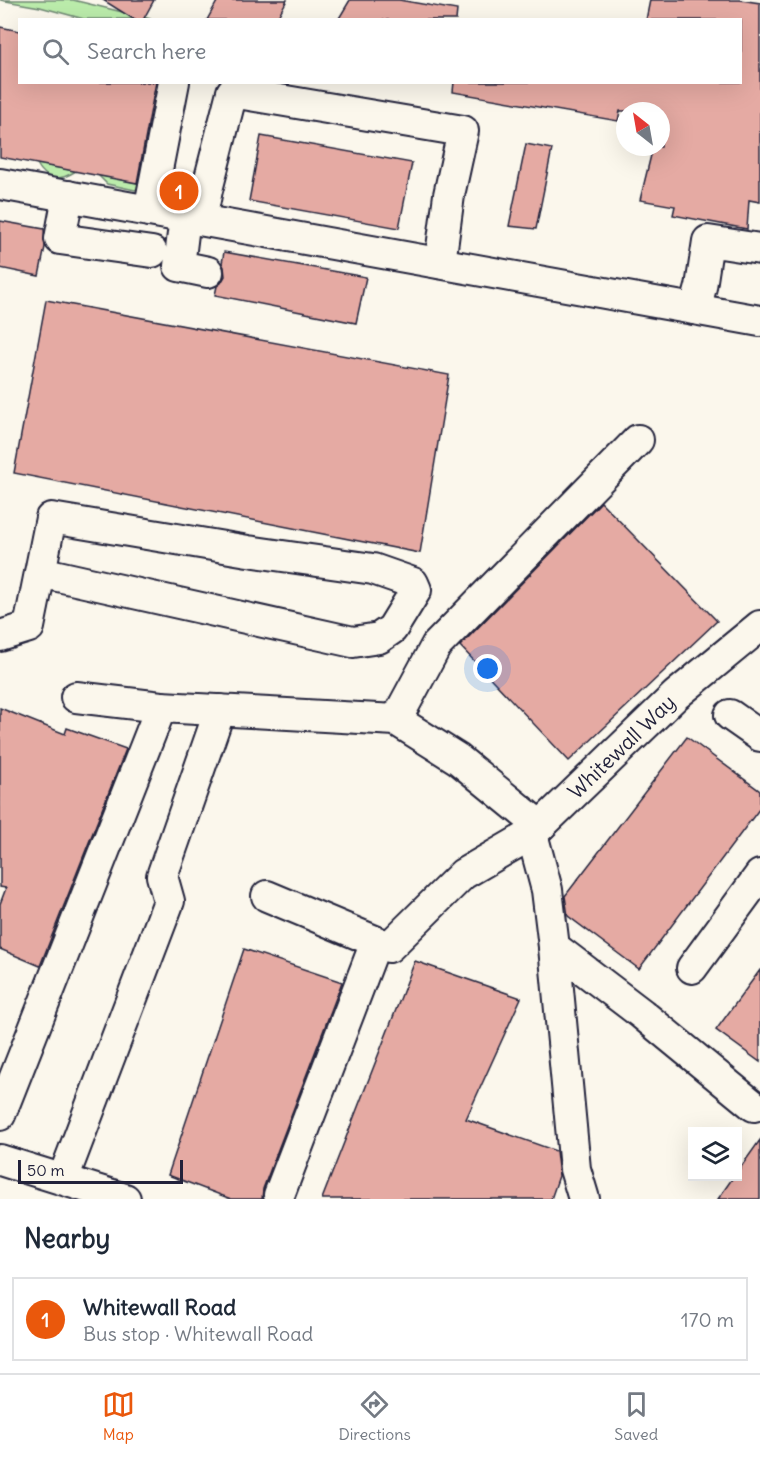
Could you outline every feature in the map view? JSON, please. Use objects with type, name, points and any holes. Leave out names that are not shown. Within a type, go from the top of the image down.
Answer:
[{"type":"street","points":[[149,211],[174,84]]},
{"type":"street","points":[[208,272],[179,266],[193,219],[207,190],[232,92],[463,131],[449,195],[440,263]]},
{"type":"street","points":[[0,184],[760,321]]},
{"type":"street","points":[[68,196],[60,239],[152,252]]},
{"type":"street","points":[[695,309],[708,241],[760,249]]},
{"type":"street","points":[[396,720],[436,646],[638,440]]},
{"type":"street","points":[[0,636],[29,627],[40,572],[51,518],[373,569],[413,583],[416,590],[392,629],[379,638],[353,642],[40,572]]},
{"type":"street","name":"Whitewall Way","points":[[376,942],[389,947],[463,874],[536,830],[676,695],[760,626]]},
{"type":"street","points":[[76,697],[160,707],[396,720],[458,759],[536,830],[554,947],[575,1170],[584,1199]]},
{"type":"street","points":[[0,1115],[160,707]]},
{"type":"street","points":[[63,1179],[169,901],[162,876],[220,710]]},
{"type":"street","points":[[730,715],[760,735]]},
{"type":"street","points":[[692,968],[760,874]]},
{"type":"street","points":[[267,896],[376,942],[279,1195]]},
{"type":"street","points":[[554,947],[642,1014],[754,1107]]},
{"type":"street","points":[[0,1160],[125,1199]]},
{"type":"green space","points":[[0,0],[73,0],[147,18],[80,18],[40,7]]},
{"type":"green space","points":[[37,164],[76,171],[65,177],[54,178],[45,174]]},
{"type":"green space","points":[[98,175],[139,183],[141,187],[135,190],[107,184]]},
{"type":"building","points":[[103,0],[154,0],[144,18],[132,18]]},
{"type":"building","points":[[218,0],[287,0],[277,18],[208,18]]},
{"type":"building","points":[[350,0],[399,0],[457,10],[456,18],[339,18]]},
{"type":"building","points":[[650,0],[740,0],[760,3],[760,202],[749,200],[747,229],[673,215],[675,206],[640,200],[651,156],[670,156],[670,102],[616,102],[616,121],[453,92],[454,84],[742,84],[742,18],[646,18]]},
{"type":"building","points":[[0,27],[18,31],[18,84],[156,84],[137,183],[0,157]]},
{"type":"building","points":[[261,136],[412,163],[399,228],[249,201]]},
{"type":"building","points":[[526,144],[552,149],[536,229],[509,226]]},
{"type":"building","points":[[0,221],[44,229],[45,247],[39,276],[0,268]]},
{"type":"building","points":[[224,252],[366,277],[356,323],[215,295],[217,286],[225,276],[222,263]]},
{"type":"building","points":[[46,300],[449,375],[420,553],[14,473]]},
{"type":"building","points":[[601,502],[717,621],[569,761],[460,646]]},
{"type":"building","points":[[0,708],[65,734],[67,728],[126,749],[40,966],[0,949],[0,904],[6,888],[0,887]]},
{"type":"building","points":[[687,737],[760,791],[760,808],[639,969],[568,916],[565,896]]},
{"type":"building","points":[[244,949],[342,982],[263,1189],[262,1199],[231,1199],[168,1175]]},
{"type":"building","points":[[415,961],[521,998],[466,1119],[556,1151],[559,1176],[551,1199],[322,1199]]},
{"type":"building","points":[[760,970],[760,1062],[716,1030]]},
{"type":"building","points":[[760,1140],[760,1199],[718,1199],[731,1181],[742,1181],[742,1165]]},
{"type":"place","name":"Whitewall Road","points":[[179,191]]}]
